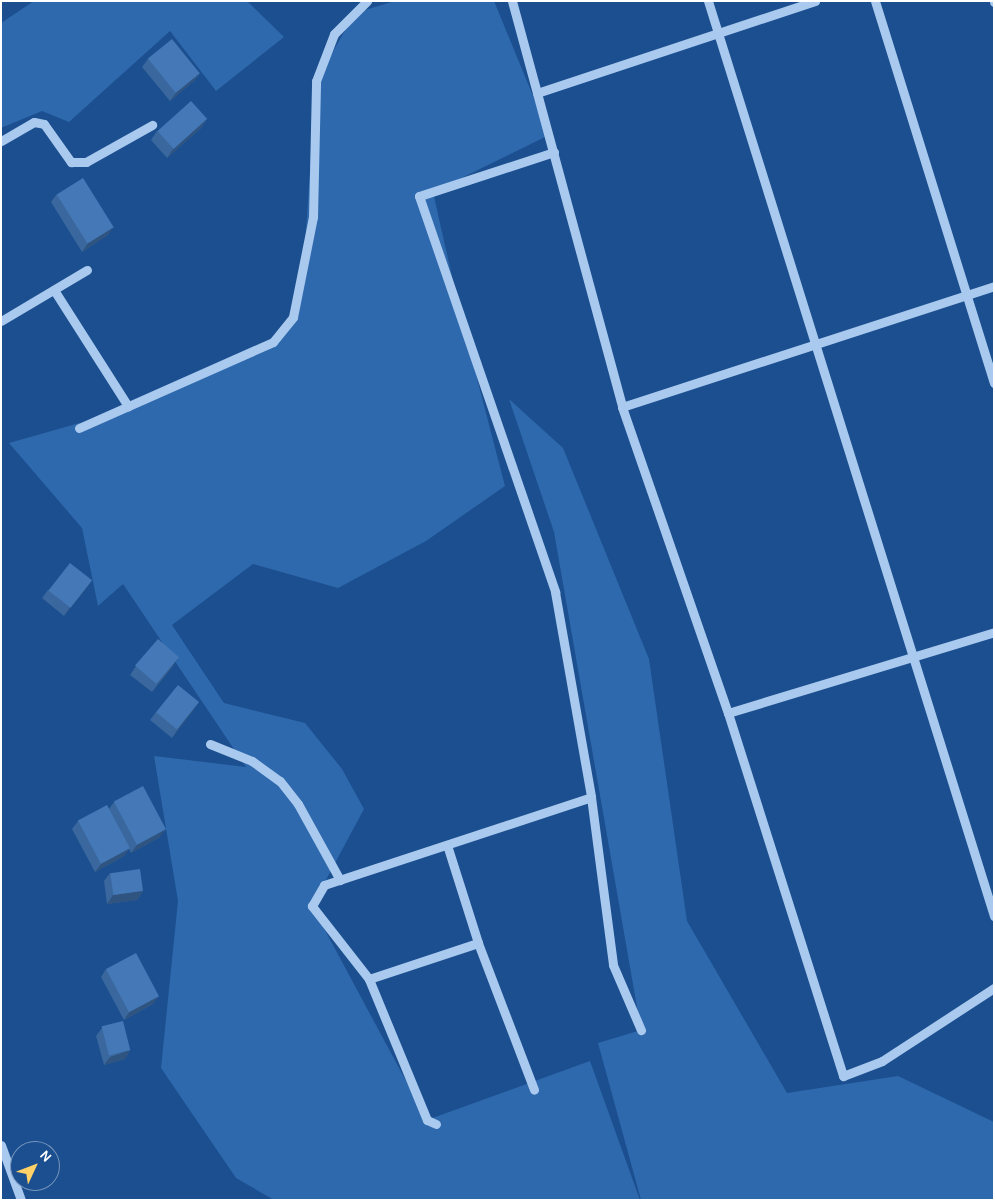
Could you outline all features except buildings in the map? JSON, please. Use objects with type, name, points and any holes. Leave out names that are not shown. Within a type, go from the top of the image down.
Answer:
[{"type":"street","points":[[79,428],[273,342],[293,317],[313,217],[316,81],[334,34],[367,1]]},
{"type":"street","points":[[512,1],[622,407],[728,713],[843,1076],[882,1061],[994,988]]},
{"type":"street","points":[[708,1],[994,916]]},
{"type":"street","points":[[537,93],[815,1]]},
{"type":"street","points":[[875,1],[994,383]]},
{"type":"street","points":[[1,140],[34,122],[44,124],[71,162],[86,162],[152,124]]},
{"type":"street","points":[[554,152],[419,196],[554,592],[591,797],[613,965],[641,1030]]},
{"type":"street","points":[[1,321],[87,270]]},
{"type":"street","points":[[622,407],[994,286]]},
{"type":"street","points":[[54,290],[128,406]]},
{"type":"street","points":[[728,713],[994,632]]},
{"type":"street","points":[[210,744],[252,761],[280,781],[298,804],[340,880]]},
{"type":"street","points":[[436,1124],[427,1120],[369,979],[312,906],[324,885],[591,797]]},
{"type":"street","points":[[447,845],[478,944],[534,1090]]},
{"type":"street","points":[[369,979],[478,944]]},
{"type":"street","points":[[1,1145],[21,1200]]},
{"type":"shaded area","points":[[34,1],[247,1],[284,37],[216,91],[170,31],[69,122],[42,111],[1,128],[1,23]]},
{"type":"shaded area","points":[[395,1],[494,1],[549,135],[433,192],[462,321],[505,486],[426,541],[338,588],[253,564],[172,625],[224,703],[305,723],[342,769],[364,809],[312,906],[427,1120],[590,1061],[640,1200],[274,1200],[236,1178],[161,1068],[178,901],[154,756],[246,767],[123,584],[98,606],[82,528],[9,443],[111,414],[262,347],[293,317],[304,261],[316,81],[355,13]]},
{"type":"shaded area","points":[[509,399],[563,448],[649,659],[687,921],[787,1093],[898,1076],[994,1122],[994,1200],[641,1200],[598,1043],[641,1030],[554,532]]}]
